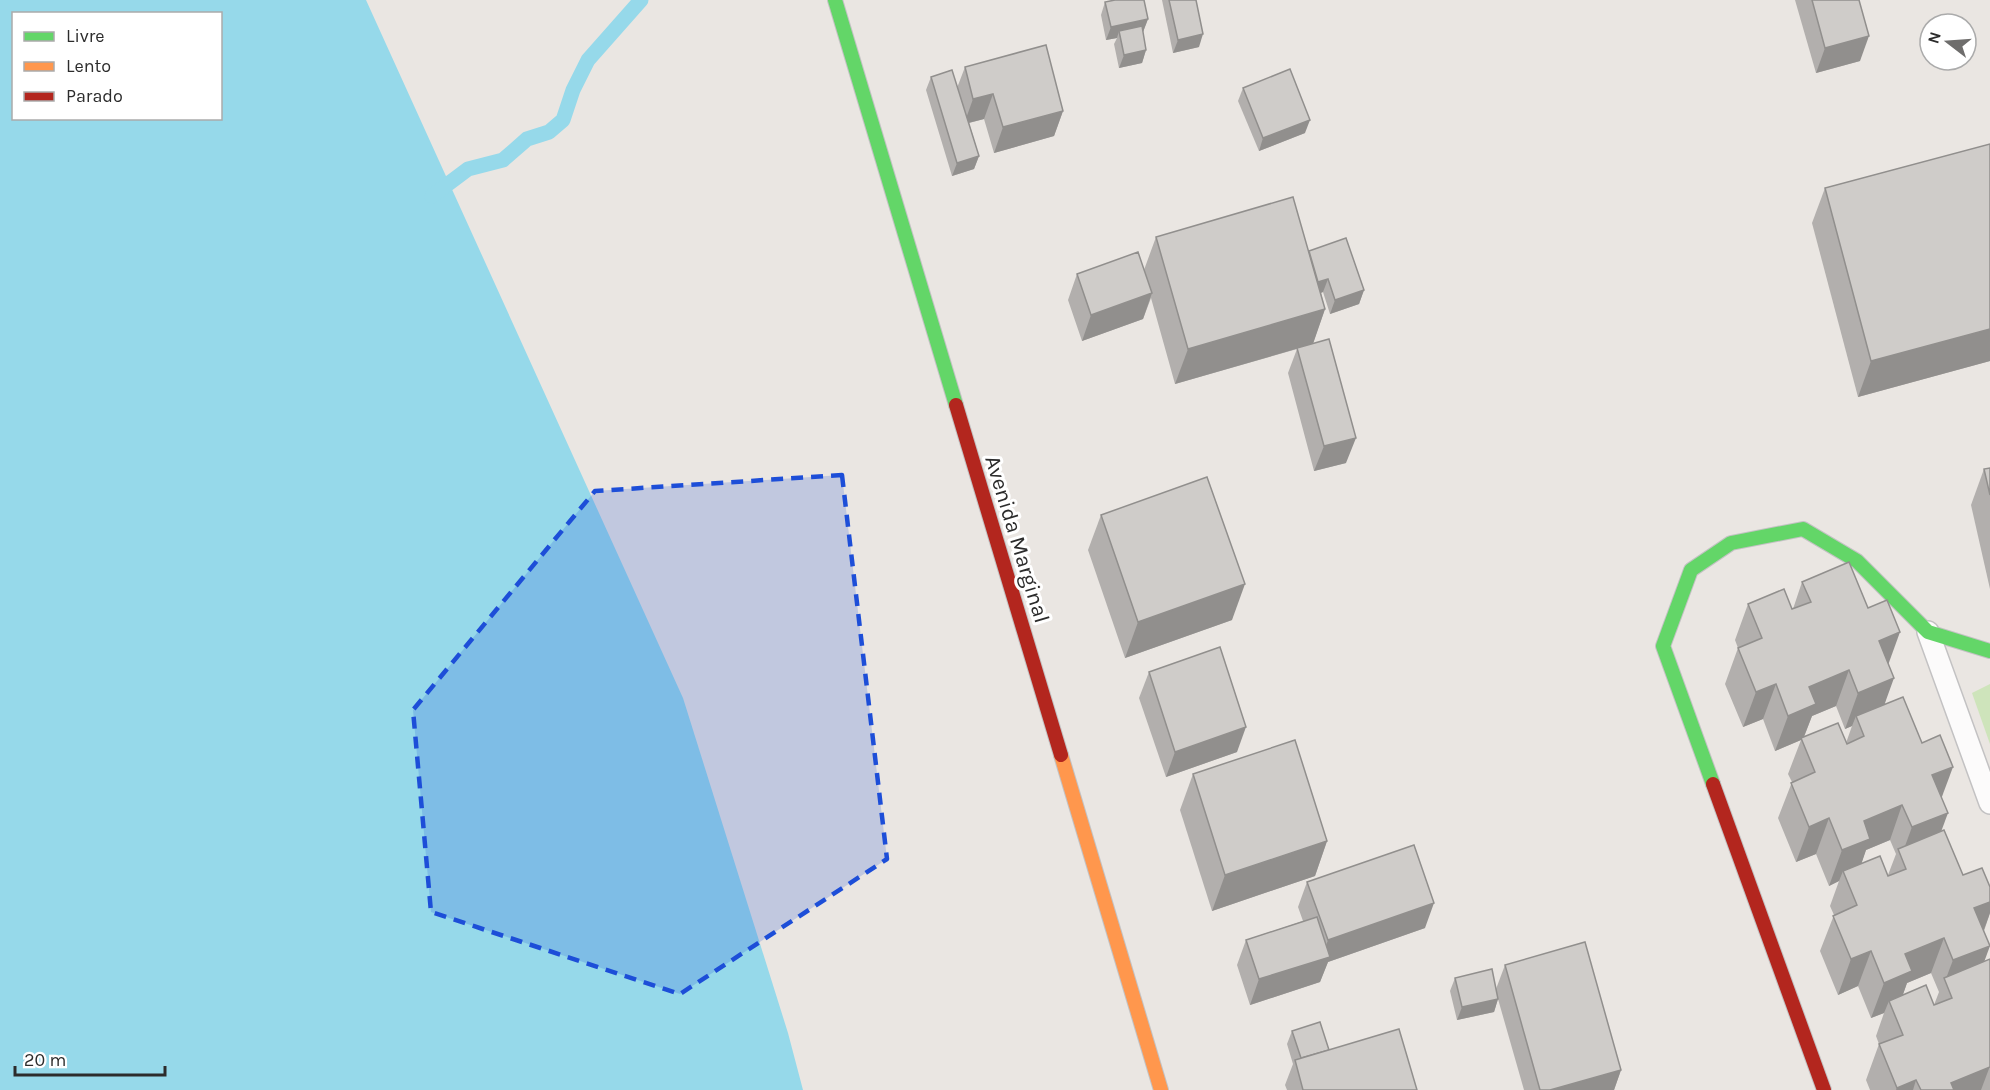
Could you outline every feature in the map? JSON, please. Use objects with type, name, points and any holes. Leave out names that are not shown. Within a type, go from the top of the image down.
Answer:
[{"type":"street","name":"Avenida Marginal","points":[[835,0],[1161,1090]]},
{"type":"street","points":[[1824,1090],[1663,646],[1691,570],[1731,543],[1803,529],[1857,561],[1928,632],[1990,651]]},
{"type":"lane","points":[[1928,632],[1990,803]]},
{"type":"highlighted area","points":[[842,475],[887,859],[680,994],[431,912],[413,710],[595,491]]},
{"type":"green space","points":[[1990,684],[1990,744],[1972,693]]},
{"type":"water","points":[[0,0],[366,0],[683,698],[788,1033],[803,1090],[0,1090]]},
{"type":"building","points":[[1144,0],[1148,19],[1111,27],[1105,2]]},
{"type":"building","points":[[1169,0],[1196,0],[1203,34],[1178,40]]},
{"type":"building","points":[[1812,0],[1859,0],[1869,36],[1825,48]]},
{"type":"building","points":[[1142,26],[1146,50],[1124,55],[1119,31]]},
{"type":"building","points":[[1046,45],[1063,111],[1003,127],[993,94],[973,99],[965,67]]},
{"type":"building","points":[[1290,69],[1310,120],[1263,138],[1243,88]]},
{"type":"building","points":[[952,70],[979,156],[957,163],[931,77]]},
{"type":"building","points":[[1990,144],[1990,329],[1871,361],[1825,188]]},
{"type":"building","points":[[1293,197],[1325,309],[1188,349],[1156,237]]},
{"type":"building","points":[[1346,238],[1364,290],[1335,300],[1328,279],[1318,282],[1309,251]]},
{"type":"building","points":[[1138,252],[1152,293],[1091,315],[1077,274]]},
{"type":"building","points":[[1329,339],[1356,438],[1324,446],[1297,348]]},
{"type":"building","points":[[1990,468],[1990,495],[1984,469]]},
{"type":"building","points":[[1207,477],[1245,584],[1138,622],[1101,515]]},
{"type":"building","points":[[1849,562],[1868,608],[1887,600],[1900,632],[1879,641],[1894,678],[1858,693],[1849,670],[1809,687],[1816,704],[1788,716],[1776,684],[1756,692],[1738,648],[1762,638],[1748,604],[1784,589],[1792,609],[1811,602],[1802,582]]},
{"type":"building","points":[[1220,647],[1246,727],[1175,752],[1149,672]]},
{"type":"building","points":[[1903,697],[1922,743],[1940,735],[1953,767],[1932,775],[1948,813],[1912,827],[1902,805],[1864,821],[1870,839],[1842,850],[1829,818],[1809,827],[1791,783],[1815,772],[1801,738],[1838,723],[1847,744],[1864,736],[1856,716]]},
{"type":"building","points":[[1295,740],[1327,841],[1225,875],[1193,774]]},
{"type":"building","points":[[1944,830],[1963,875],[1982,868],[1990,887],[1990,902],[1974,908],[1990,946],[1953,960],[1944,938],[1905,954],[1912,971],[1884,983],[1871,951],[1851,959],[1833,916],[1857,905],[1843,871],[1880,856],[1888,876],[1906,869],[1898,849]]},
{"type":"building","points":[[1414,845],[1434,903],[1328,940],[1307,882]]},
{"type":"building","points":[[1317,917],[1330,957],[1259,979],[1246,940]]},
{"type":"building","points":[[1585,942],[1621,1070],[1550,1090],[1540,1090],[1505,965]]},
{"type":"building","points":[[1990,959],[1990,1067],[1951,1083],[1954,1090],[1921,1090],[1916,1080],[1897,1088],[1879,1044],[1903,1035],[1889,1001],[1926,985],[1934,1005],[1952,998],[1944,978]]},
{"type":"building","points":[[1492,969],[1498,999],[1462,1007],[1455,978]]},
{"type":"building","points":[[1320,1022],[1329,1050],[1301,1058],[1292,1031]]},
{"type":"building","points":[[1399,1029],[1417,1090],[1303,1090],[1295,1060]]},
{"type":"waterway","points":[[432,196],[468,169],[503,160],[527,139],[549,132],[563,120],[573,90],[588,60],[641,0]]},
{"type":"traffic: fast","points":[[835,0],[956,405]]},
{"type":"traffic: fast","points":[[1713,784],[1663,646],[1691,570],[1731,543],[1803,529],[1857,561],[1928,632],[1990,651]]},
{"type":"traffic: slow","points":[[1061,755],[1161,1090]]},
{"type":"traffic: jam","points":[[956,405],[1061,755]]},
{"type":"traffic: jam","points":[[1713,784],[1824,1090]]}]
